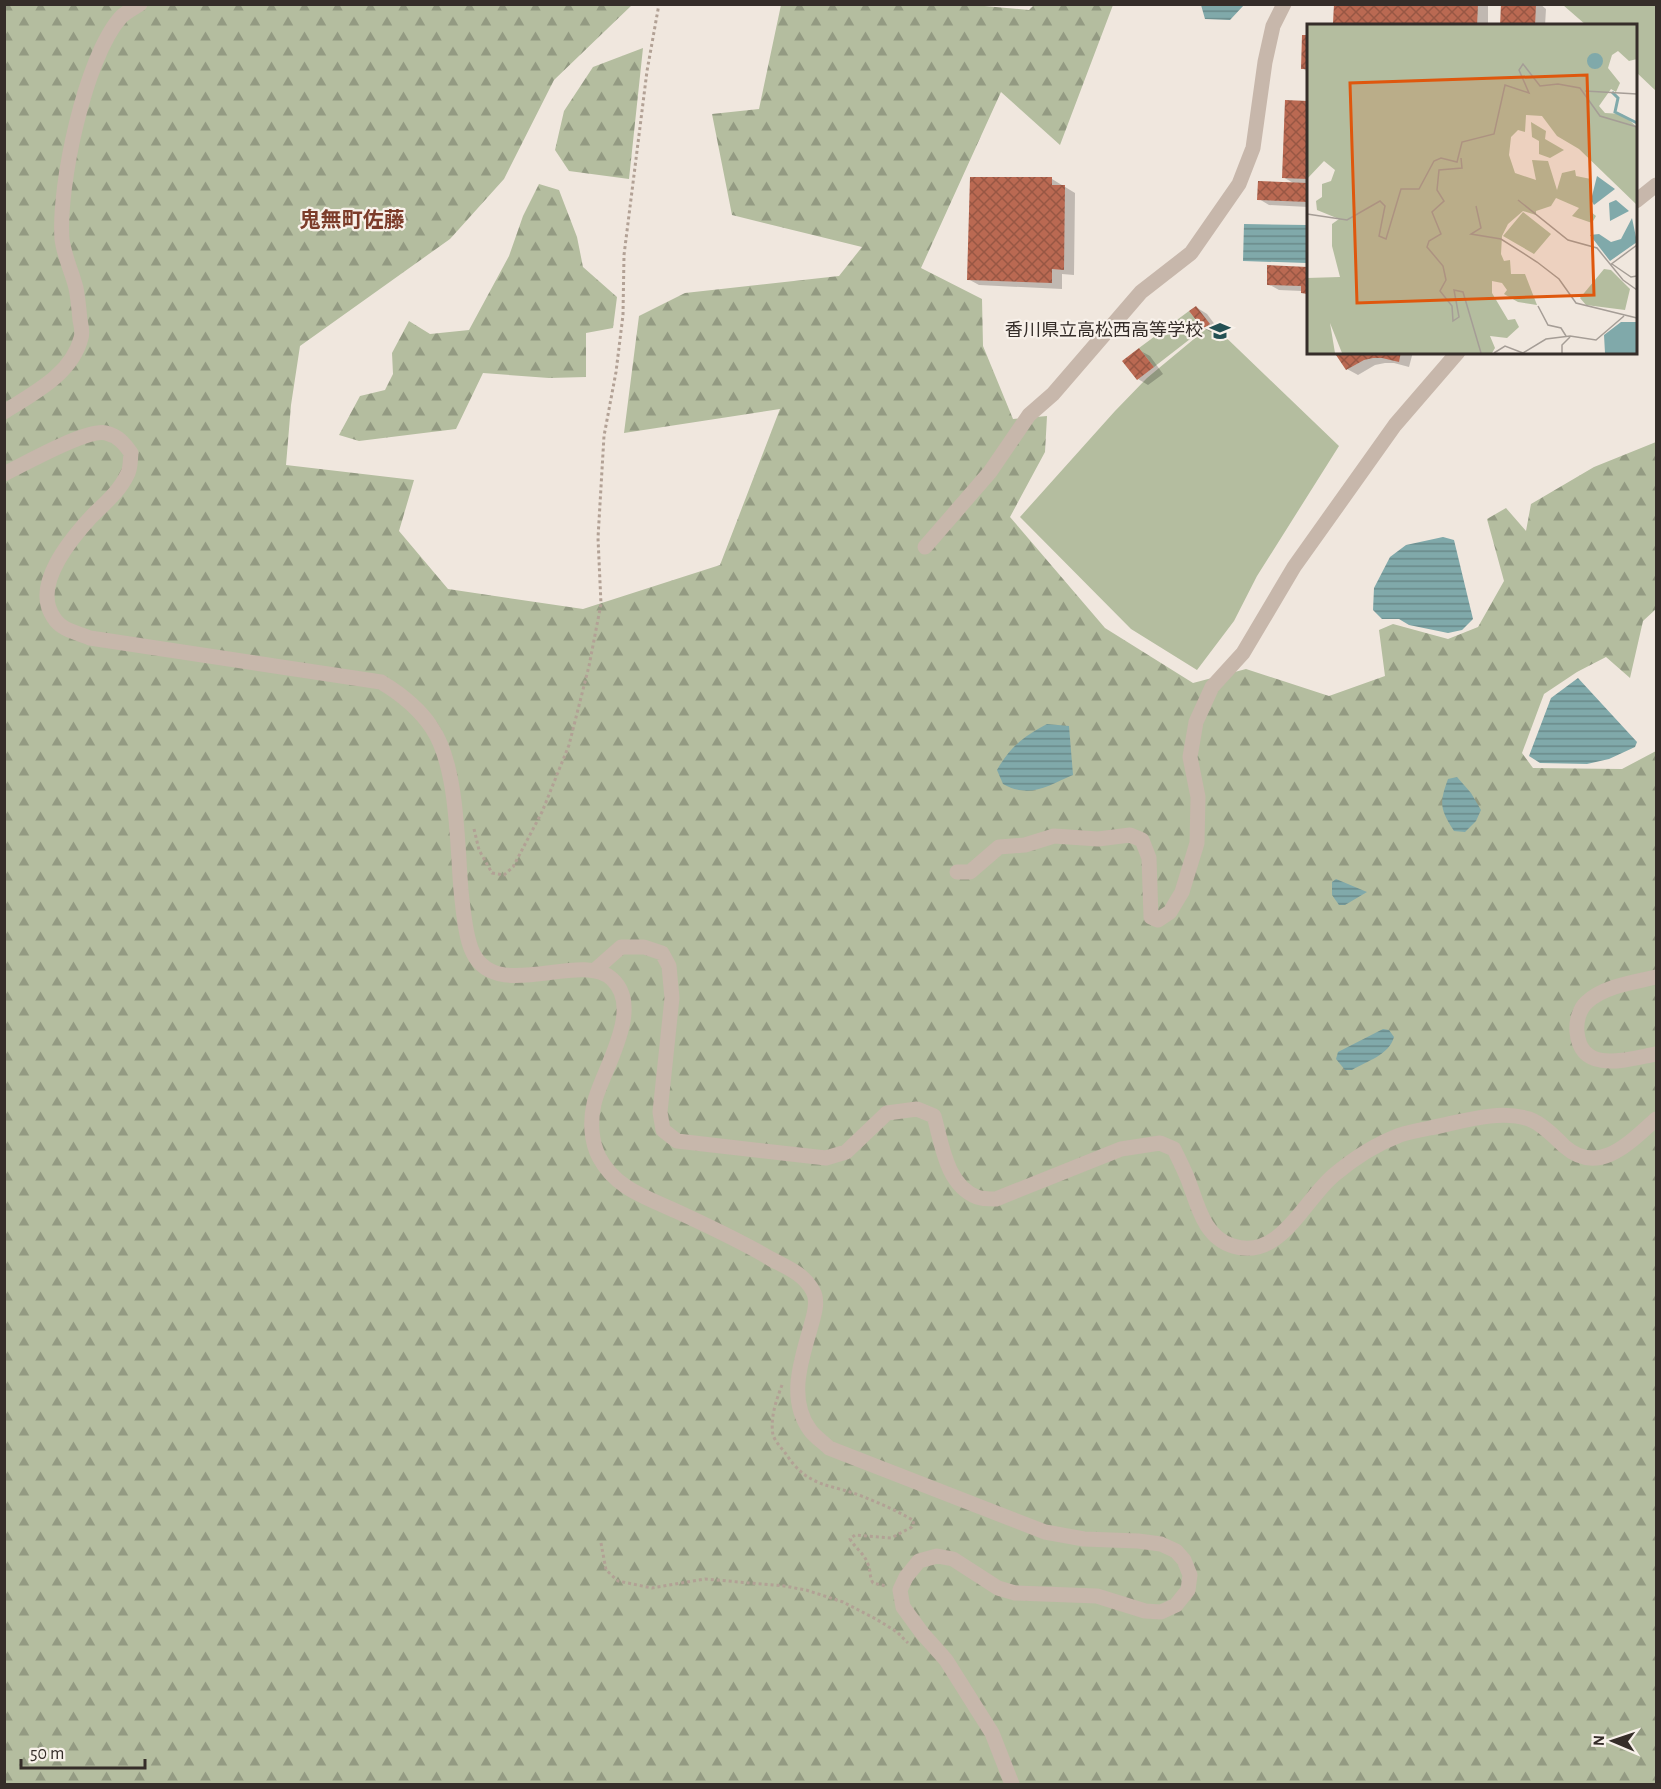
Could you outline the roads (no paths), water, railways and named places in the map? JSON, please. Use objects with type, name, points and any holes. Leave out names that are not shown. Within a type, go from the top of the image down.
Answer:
[{"type":"street","points":[[4,412],[48,384],[74,357],[82,335],[76,288],[62,242],[62,216],[72,146],[88,82],[98,55],[122,10],[140,4]]},
{"type":"street","points":[[925,547],[990,472],[1029,415],[1053,394],[1141,292],[1191,253],[1239,184],[1253,148],[1265,62],[1273,26],[1284,4]]},
{"type":"street","points":[[1637,199],[1656,185]]},
{"type":"street","points":[[957,872],[970,872],[999,847],[1025,845],[1054,836],[1098,838],[1130,835],[1142,840],[1149,858],[1151,917],[1158,920],[1170,912],[1182,892],[1197,843],[1198,797],[1191,757],[1196,722],[1212,687],[1243,652],[1294,567],[1395,425],[1456,354]]},
{"type":"street","points":[[4,474],[85,436],[104,432],[123,440],[131,453],[129,473],[119,489],[75,537],[54,568],[47,586],[47,603],[54,619],[68,630],[90,638],[381,682],[401,694],[419,711],[434,730],[449,771],[462,901],[473,954],[484,966],[502,975],[523,976],[595,970],[608,975],[616,982],[623,998],[623,1018],[618,1042],[594,1103],[591,1121],[593,1140],[599,1157],[612,1175],[630,1190],[756,1250],[804,1277],[815,1294],[815,1311],[801,1360],[797,1389],[800,1411],[810,1430],[829,1448],[1045,1532],[1084,1539],[1161,1544],[1176,1551],[1184,1560],[1190,1575],[1188,1590],[1176,1605],[1161,1612],[1145,1611],[1097,1596],[1015,1593],[998,1588],[953,1559],[938,1556],[919,1561],[906,1577],[900,1590],[903,1607],[946,1660],[992,1733],[1012,1785]]},
{"type":"street","points":[[595,970],[621,947],[644,946],[662,953],[669,966],[672,998],[660,1112],[663,1130],[677,1141],[826,1158],[846,1152],[887,1113],[917,1109],[934,1116],[949,1168],[960,1186],[978,1198],[996,1199],[1122,1149],[1160,1143],[1174,1149],[1200,1215],[1213,1235],[1233,1246],[1258,1248],[1275,1240],[1333,1176],[1365,1152],[1401,1135],[1473,1119],[1512,1115],[1531,1119],[1571,1152],[1592,1160],[1610,1156],[1656,1119]]},
{"type":"street","points":[[1656,977],[1608,990],[1586,1002],[1576,1021],[1578,1042],[1589,1057],[1613,1062],[1656,1054]]},
{"type":"water","points":[[1201,4],[1244,5],[1230,20],[1205,19]]},
{"type":"water","points":[[1244,224],[1307,225],[1306,263],[1243,261]]},
{"type":"water","points":[[1443,537],[1454,540],[1473,619],[1462,630],[1448,633],[1409,625],[1399,619],[1382,619],[1373,610],[1374,588],[1390,557],[1406,545]]},
{"type":"water","points":[[1578,678],[1637,742],[1635,747],[1609,759],[1587,764],[1540,763],[1529,756],[1551,698]]},
{"type":"water","points":[[1047,724],[1069,726],[1073,775],[1047,787],[1030,791],[1003,784],[997,770],[1007,755],[1024,738]]},
{"type":"water","points":[[1457,777],[1471,793],[1481,810],[1476,821],[1465,832],[1454,831],[1442,806],[1448,779]]},
{"type":"water","points":[[1336,879],[1367,892],[1345,905],[1339,905],[1332,895],[1332,882]]},
{"type":"water","points":[[1383,1029],[1389,1030],[1394,1037],[1387,1048],[1377,1057],[1352,1070],[1345,1070],[1336,1059],[1338,1052]]},
{"type":"place","name":"香川県立高松西高等学校","points":[[1220,331]]},
{"type":"district","name":"鬼無町佐藤","points":[[352,220]]}]
